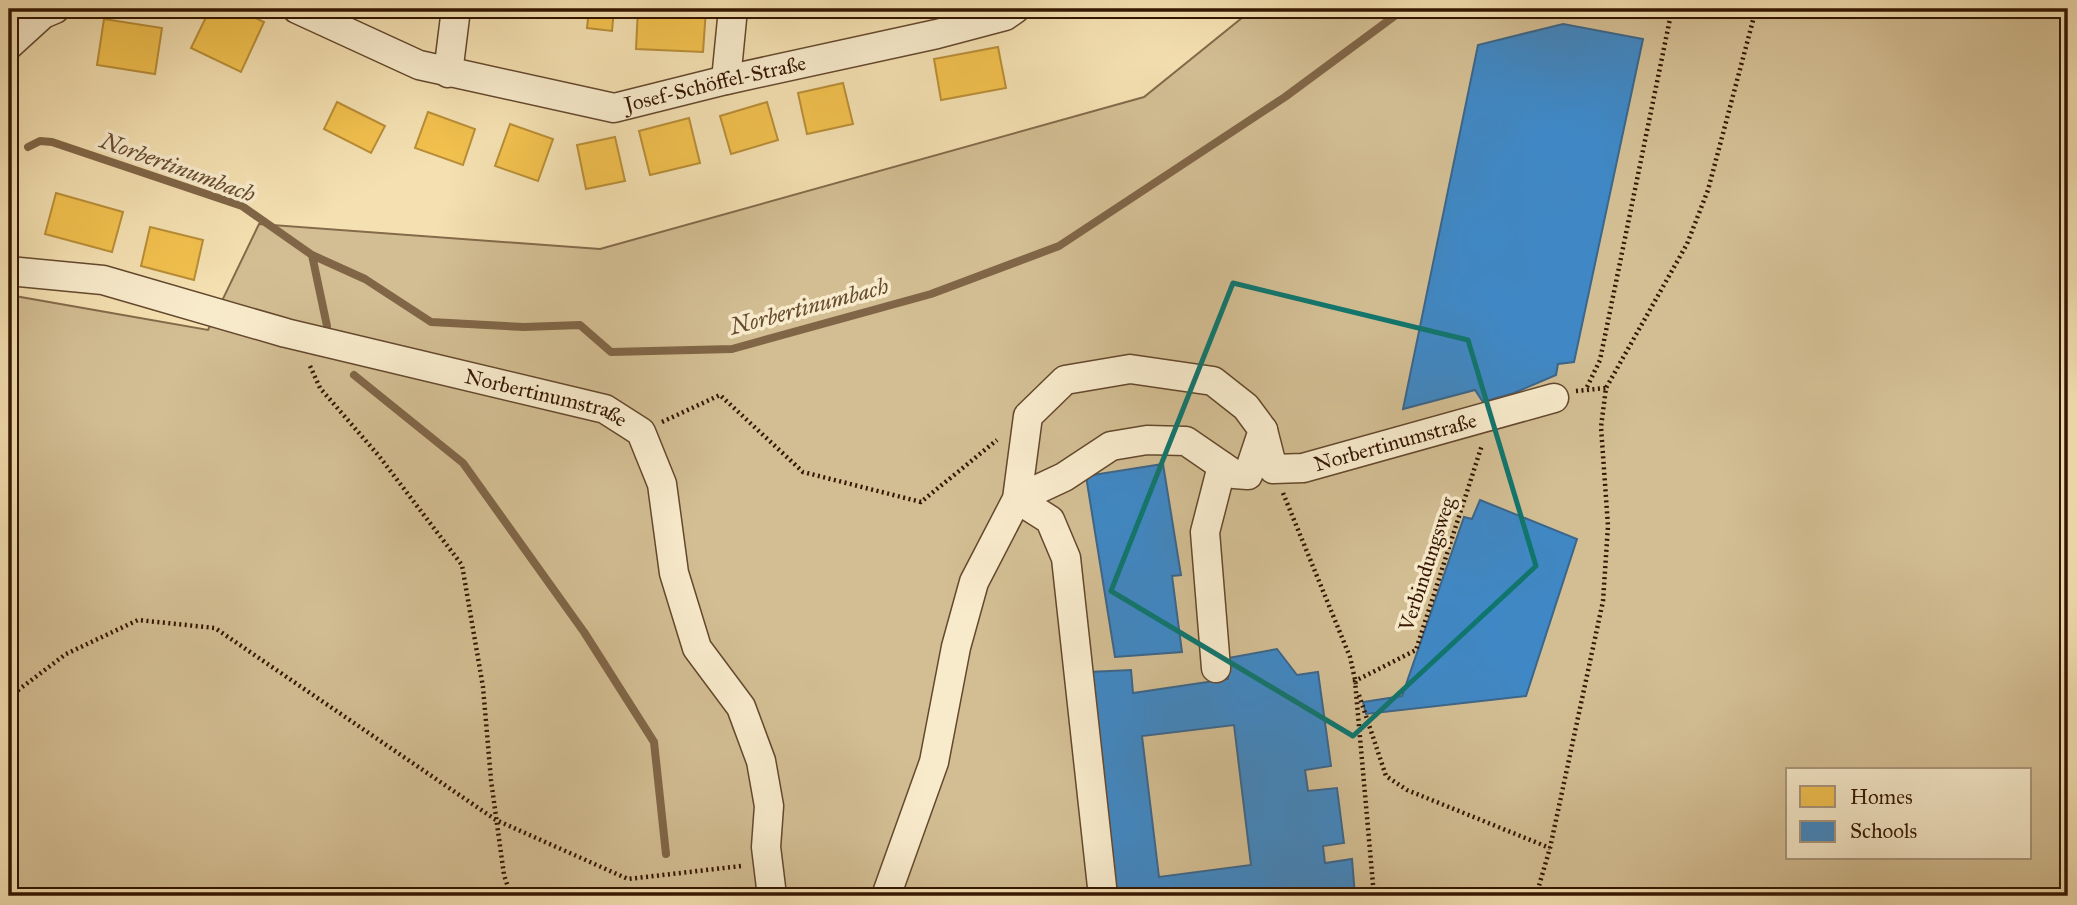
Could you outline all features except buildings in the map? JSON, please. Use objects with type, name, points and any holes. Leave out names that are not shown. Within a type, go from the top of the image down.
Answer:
[{"type":"street","points":[[9,45],[43,14],[55,9]]},
{"type":"street","name":"Josef-Schöffel-Straße","points":[[297,9],[419,65],[614,108],[1009,11]]},
{"type":"street","points":[[448,73],[456,9]]},
{"type":"street","points":[[726,80],[733,9]]},
{"type":"street","name":"Norbertinumstraße","points":[[9,271],[103,280],[296,335],[605,410],[641,432],[662,484],[674,573],[697,648],[741,707],[761,761],[769,806],[766,847],[772,896]]},
{"type":"street","points":[[886,896],[934,762],[956,647],[974,582],[1017,499],[1028,416],[1065,380],[1130,369],[1213,381],[1246,407],[1263,430],[1261,472],[1234,474],[1186,441],[1147,440],[1111,446],[1064,477],[1017,499]]},
{"type":"street","name":"Norbertinumstraße","points":[[1261,472],[1331,462],[1554,398]]},
{"type":"street","points":[[1216,668],[1205,532],[1222,466]]},
{"type":"street","points":[[1017,499],[1049,520],[1066,558],[1103,896]]},
{"type":"path","points":[[1587,387],[1600,360],[1672,9]]},
{"type":"path","points":[[1536,896],[1550,848],[1603,601],[1608,526],[1601,427],[1606,388],[1687,244],[1708,191],[1756,9]]},
{"type":"path","points":[[296,335],[320,388],[379,456],[462,565],[483,687],[504,875],[511,896]]},
{"type":"path","points":[[641,432],[720,395],[803,472],[921,502],[1028,416]]},
{"type":"path","name":"Verbindungsweg","points":[[1355,681],[1416,650],[1491,418]]},
{"type":"path","points":[[1261,472],[1350,657],[1355,681],[1386,776],[1407,790],[1550,848]]},
{"type":"path","points":[[9,697],[66,654],[138,620],[215,628],[496,820],[628,879],[740,864],[748,874]]},
{"type":"path","points":[[1355,681],[1374,896]]},
{"type":"highlighted area","points":[[1233,283],[1468,340],[1536,566],[1353,736],[1111,591]]},
{"type":"shaded area","points":[[1253,9],[2068,9],[2068,896],[9,896],[9,295],[208,330],[259,224],[600,249],[1144,97]]},
{"type":"waterway","name":"Norbertinumbach","points":[[28,147],[40,141],[52,142],[242,206],[312,255],[365,279],[431,322],[524,327],[580,325],[611,352],[732,349],[931,294],[1059,246],[1285,97],[1404,9]]},
{"type":"waterway","points":[[312,255],[327,326]]},
{"type":"waterway","points":[[354,375],[463,463],[584,632],[654,742],[666,854]]}]
